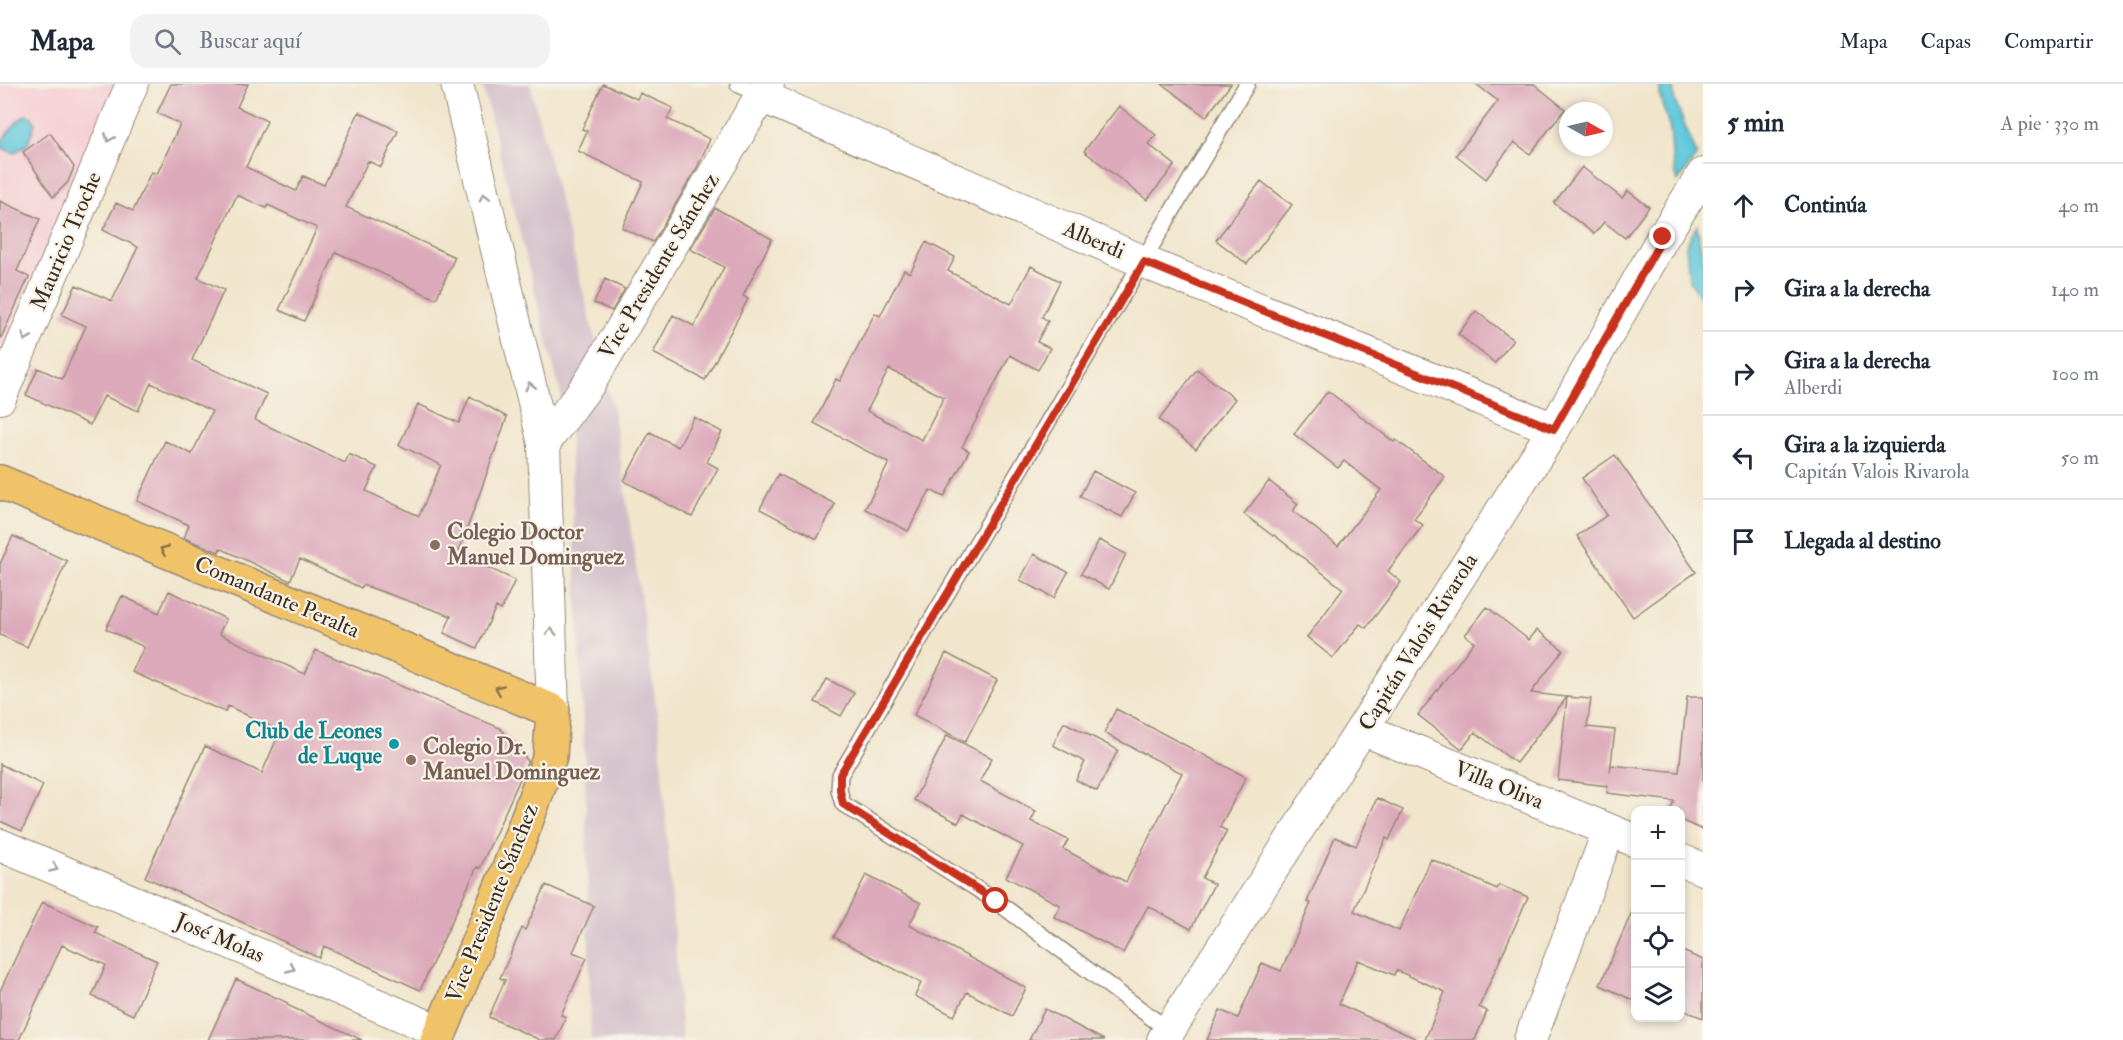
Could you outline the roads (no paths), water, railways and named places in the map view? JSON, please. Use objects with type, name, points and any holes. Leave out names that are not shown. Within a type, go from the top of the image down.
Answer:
[{"type":"main road","name":"Comandante Peralta","points":[[0,482],[553,711]]},
{"type":"main road","name":"Vice Presidente Sánchez","points":[[439,1036],[511,863],[550,756],[553,711]]},
{"type":"street","name":"Vice Presidente Sánchez","points":[[457,84],[544,443],[553,711]]},
{"type":"street","name":"Mauricio Troche","points":[[0,398],[127,85]]},
{"type":"street","name":"Vice Presidente Sánchez","points":[[544,443],[590,382],[756,88]]},
{"type":"street","name":"Alberdi","points":[[756,88],[1144,262],[1554,429]]},
{"type":"street","name":"Capitán Valois Rivarola","points":[[1165,1035],[1554,429],[1663,237],[1703,174]]},
{"type":"street","name":"Villa Oliva","points":[[1362,729],[1622,836]]},
{"type":"street","points":[[1530,1040],[1622,836]]},
{"type":"street","name":"José Molas","points":[[0,845],[439,1036]]},
{"type":"street","points":[[1685,862],[1703,869]]},
{"type":"lane","points":[[1165,1035],[996,901],[843,804],[840,775],[1247,84]]},
{"type":"water","points":[[1660,84],[1673,84],[1674,99],[1697,155],[1678,181],[1674,169],[1670,130],[1662,103]]},
{"type":"water","points":[[26,115],[32,117],[35,123],[28,144],[14,153],[0,147],[11,129]]},
{"type":"water","points":[[1697,225],[1703,262],[1703,302],[1689,279],[1686,246]]},
{"type":"place","name":"Colegio Doctor Manuel Dominguez","points":[[435,545]]},
{"type":"place","name":"Club de Leones de Luque","points":[[394,744]]},
{"type":"place","name":"Colegio Dr. Manuel Dominguez","points":[[411,760]]}]
